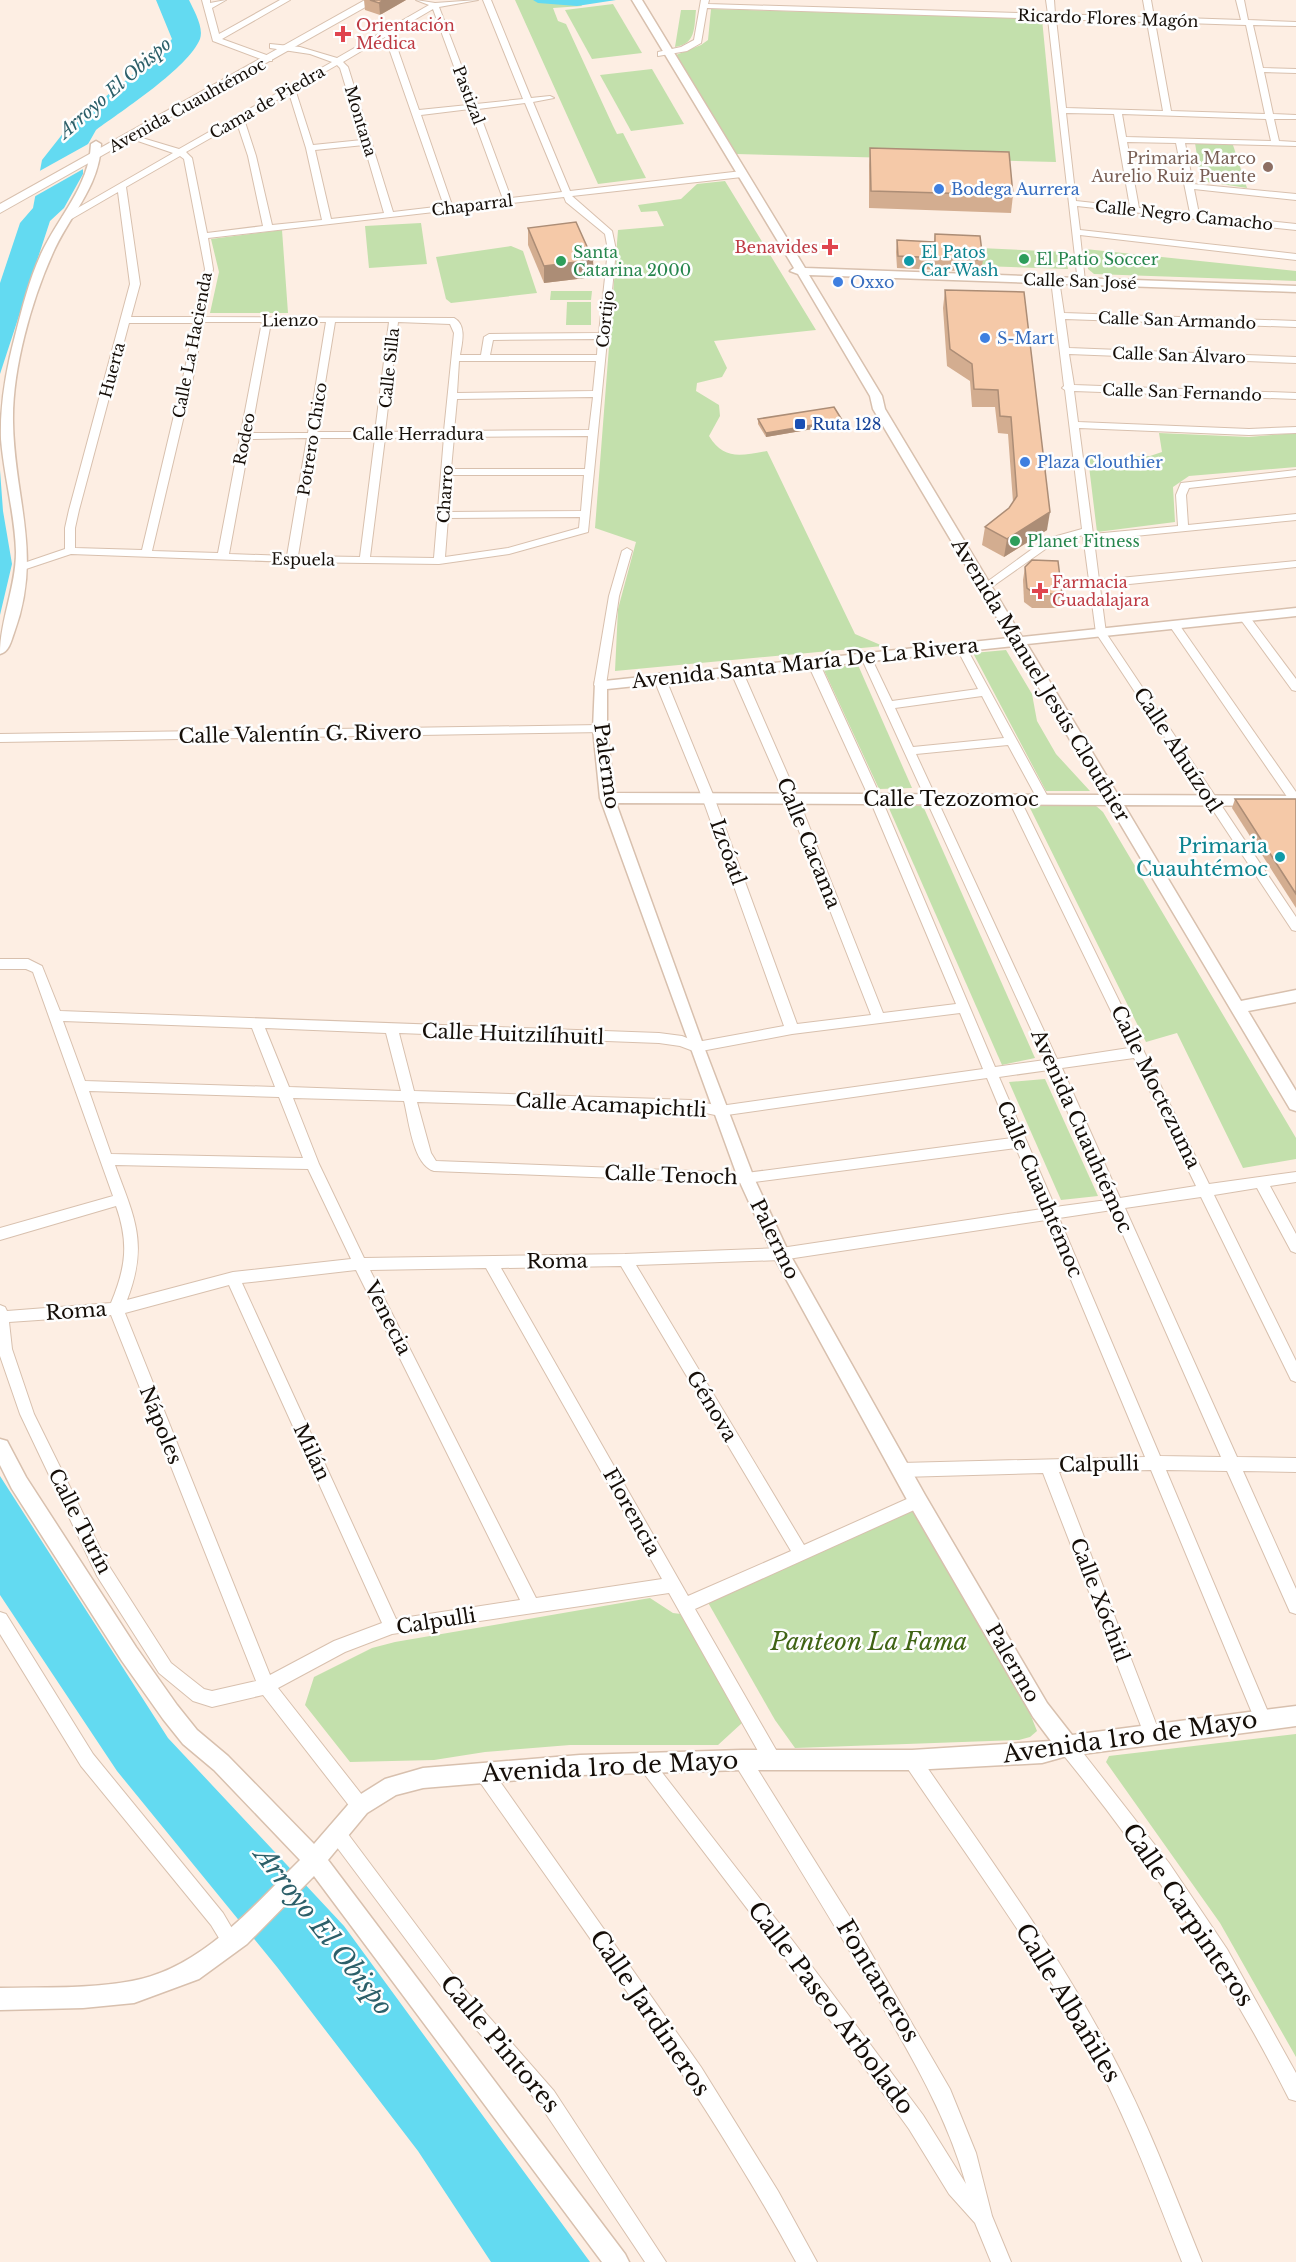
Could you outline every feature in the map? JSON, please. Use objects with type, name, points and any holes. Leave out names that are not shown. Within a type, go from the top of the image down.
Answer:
[{"type":"main road","name":"Avenida Cuauhtémoc","points":[[0,209],[24,191],[255,54],[353,0]]},
{"type":"main road","name":"Avenida Cuauhtémoc","points":[[93,152],[136,133],[373,0]]},
{"type":"main road","name":"Avenida Cuauhtémoc","points":[[0,198],[24,191]]},
{"type":"street","points":[[216,39],[207,4],[222,0]]},
{"type":"street","points":[[216,39],[286,0]]},
{"type":"street","points":[[420,0],[435,5]]},
{"type":"street","name":"Cama de Piedra","points":[[72,214],[435,5],[474,0]]},
{"type":"street","name":"Cortijo","points":[[487,0],[566,194],[574,206],[609,233],[612,250],[584,530]]},
{"type":"street","name":"Avenida Manuel Jesús Clouthier","points":[[628,0],[665,53]]},
{"type":"street","name":"Avenida Manuel Jesús Clouthier","points":[[637,0],[665,53],[737,174],[876,396],[879,409],[1296,1105]]},
{"type":"street","points":[[1050,0],[1081,281]]},
{"type":"street","points":[[1147,0],[1167,113]]},
{"type":"street","points":[[1240,0],[1260,70],[1276,144]]},
{"type":"street","points":[[665,53],[691,47],[698,41],[705,3]]},
{"type":"street","name":"Ricardo Flores Magón","points":[[705,3],[803,4],[1052,16],[1296,24]]},
{"type":"street","name":"Pastizal","points":[[435,5],[508,201]]},
{"type":"street","points":[[388,33],[449,207]]},
{"type":"street","points":[[216,39],[269,59]]},
{"type":"street","name":"Montana","points":[[273,46],[291,47],[339,60],[357,105],[389,214]]},
{"type":"street","points":[[1260,70],[1296,71]]},
{"type":"street","points":[[291,88],[310,148],[327,222]]},
{"type":"street","points":[[417,113],[550,98]]},
{"type":"street","points":[[1062,110],[1296,117]]},
{"type":"street","points":[[1118,112],[1135,210]]},
{"type":"street","points":[[240,118],[252,156],[268,228]]},
{"type":"street","points":[[136,133],[183,150]]},
{"type":"street","points":[[1124,139],[1296,144]]},
{"type":"street","points":[[1180,140],[1195,216]]},
{"type":"street","points":[[310,148],[367,142]]},
{"type":"street","name":"Calle La Hacienda","points":[[146,554],[200,320],[209,269],[190,163],[183,150]]},
{"type":"street","points":[[0,651],[14,611],[22,567],[21,536],[6,453],[4,419],[13,364],[46,256],[72,214],[93,152]]},
{"type":"street","name":"Chaparral","points":[[203,236],[737,174]]},
{"type":"street","points":[[1188,186],[1296,197]]},
{"type":"street","name":"Huerta","points":[[70,551],[69,528],[135,284],[122,187]]},
{"type":"street","name":"Calle Negro Camacho","points":[[1072,203],[1296,228]]},
{"type":"street","points":[[1075,232],[1296,257]]},
{"type":"street","name":"Calle San José","points":[[796,271],[1296,289]]},
{"type":"street","points":[[1055,280],[1067,388],[1074,425],[1101,633]]},
{"type":"street","name":"Calle San Armando","points":[[1058,316],[1296,324]]},
{"type":"street","name":"Potrero Chico","points":[[292,560],[331,319]]},
{"type":"street","name":"Lienzo","points":[[126,320],[394,319],[454,321]]},
{"type":"street","name":"Calle Silla","points":[[364,559],[394,319]]},
{"type":"street","name":"Rodeo","points":[[223,557],[267,320]]},
{"type":"street","name":"Charro","points":[[439,561],[448,472],[455,358],[459,333],[454,321]]},
{"type":"street","points":[[485,358],[489,337],[603,336]]},
{"type":"street","name":"Calle San Álvaro","points":[[1063,351],[1296,360]]},
{"type":"street","points":[[455,358],[601,358]]},
{"type":"street","name":"Calle San Fernando","points":[[1067,388],[1296,396]]},
{"type":"street","points":[[452,396],[596,394]]},
{"type":"street","points":[[1074,425],[1249,432],[1296,430]]},
{"type":"street","name":"Calle Herradura","points":[[244,436],[592,433]]},
{"type":"street","points":[[448,472],[589,472]]},
{"type":"street","points":[[1183,528],[1181,495],[1185,485],[1296,473]]},
{"type":"street","points":[[444,515],[585,514]]},
{"type":"street","points":[[985,587],[1050,541],[1087,535],[1296,517]]},
{"type":"street","name":"Espuela","points":[[22,567],[70,551],[292,560],[439,561],[509,551],[584,530]]},
{"type":"street","points":[[600,685],[614,596],[627,551]]},
{"type":"street","points":[[1095,584],[1296,564]]},
{"type":"street","name":"Avenida Santa María De La Rivera","points":[[600,685],[659,677],[1296,612]]},
{"type":"street","points":[[1245,618],[1296,687]]},
{"type":"street","points":[[1174,625],[1296,801]]},
{"type":"street","name":"Calle Ahuízotl","points":[[1101,633],[1296,927]]},
{"type":"street","points":[[961,647],[1043,799]]},
{"type":"street","name":"Avenida Cuauhtémoc","points":[[865,656],[1053,1063],[1296,1607]]},
{"type":"street","name":"Calle Cuauhtémoc","points":[[813,662],[875,798],[1263,1719]]},
{"type":"street","name":"Calle Cacama","points":[[736,669],[792,798],[879,1019]]},
{"type":"street","name":"Izcóatl","points":[[659,677],[708,797],[792,1029]]},
{"type":"street","name":"Palermo","points":[[600,685],[600,729],[607,798],[696,1047],[746,1178],[781,1254],[918,1502],[1040,1710],[1067,1746]]},
{"type":"street","points":[[888,705],[985,692]]},
{"type":"street","name":"Calle Valentín G. Rivero","points":[[0,738],[600,729]]},
{"type":"street","points":[[910,751],[1012,741]]},
{"type":"street","name":"Calle Tezozomoc","points":[[607,798],[1296,801]]},
{"type":"street","name":"Calle Moctezuma","points":[[1014,799],[1296,1376]]},
{"type":"street","points":[[0,964],[33,965],[40,971],[79,1086],[122,1199],[131,1228],[133,1251],[131,1274],[116,1308]]},
{"type":"street","points":[[1238,1006],[1296,996]]},
{"type":"street","name":"Calle Huitzilíhuitl","points":[[57,1016],[659,1038],[682,1041],[696,1047],[792,1029],[964,1008]]},
{"type":"street","name":"Venecia","points":[[257,1024],[312,1164],[532,1607]]},
{"type":"street","points":[[392,1030],[409,1097]]},
{"type":"street","name":"Calle Acamapichtli","points":[[79,1086],[691,1106],[720,1111],[990,1071],[1139,1052]]},
{"type":"street","name":"Calle Tenoch","points":[[409,1097],[424,1154],[430,1164],[440,1166],[746,1178],[1019,1142]]},
{"type":"street","points":[[106,1159],[312,1164]]},
{"type":"street","name":"Roma","points":[[0,1314],[116,1308],[233,1278],[360,1264],[625,1260],[781,1254],[1115,1206],[1296,1177]]},
{"type":"street","points":[[1262,1184],[1296,1247]]},
{"type":"street","points":[[0,1235],[122,1199]]},
{"type":"street","name":"Génova","points":[[625,1260],[800,1552]]},
{"type":"street","name":"Florencia","points":[[492,1263],[773,1761]]},
{"type":"street","name":"Milán","points":[[233,1278],[392,1627]]},
{"type":"street","name":"Nápoles","points":[[116,1308],[266,1686],[360,1806]]},
{"type":"street","name":"Calle Turín","points":[[0,1314],[5,1349],[27,1414],[103,1571],[165,1668],[186,1687],[212,1699]]},
{"type":"street","points":[[0,1447],[45,1523],[129,1654],[170,1712],[190,1737],[221,1764],[311,1863],[617,2262]]},
{"type":"street","name":"Calpulli","points":[[901,1470],[1157,1463],[1296,1465]]},
{"type":"street","name":"Calle Xóchitl","points":[[1048,1465],[1152,1734]]},
{"type":"street","points":[[686,1605],[800,1552],[918,1502]]},
{"type":"street","name":"Calpulli","points":[[212,1699],[233,1696],[266,1686],[340,1646],[392,1627],[672,1585]]},
{"type":"street","points":[[0,1619],[87,1760],[235,1939]]},
{"type":"street","name":"Avenida 1ro de Mayo","points":[[0,1999],[83,1997],[134,1992],[191,1971],[235,1939],[311,1863],[360,1806],[392,1786],[423,1778],[483,1772],[644,1763],[742,1760],[912,1760],[1042,1753],[1067,1746],[1296,1716]]},
{"type":"street","name":"Calle Carpinteros","points":[[1067,1746],[1171,1881],[1223,1957],[1296,2092]]},
{"type":"street","name":"Fontaneros","points":[[742,1760],[940,2085],[967,2148],[977,2180],[982,2216]]},
{"type":"street","name":"Calle Albañiles","points":[[912,1760],[1043,1955],[1089,2030],[1133,2116],[1191,2262]]},
{"type":"street","name":"Calle Paseo Arbolado","points":[[644,1763],[790,1951],[916,2122],[956,2187],[982,2216],[1000,2262]]},
{"type":"street","name":"Calle Jardineros","points":[[483,1772],[674,2045],[769,2190],[807,2262]]},
{"type":"street","name":"Calle Pintores","points":[[336,1832],[455,1991],[547,2098],[656,2262]]},
{"type":"green space","points":[[515,0],[578,0],[582,6],[553,8],[558,21],[566,24],[617,134],[623,133],[646,178],[598,184]]},
{"type":"green space","points":[[613,4],[642,53],[592,59],[565,10]]},
{"type":"green space","points":[[711,9],[1042,19],[1056,162],[736,154],[676,55],[708,40]]},
{"type":"green space","points":[[681,10],[696,10],[694,29],[687,42],[675,47]]},
{"type":"green space","points":[[652,69],[684,124],[631,131],[600,75]]},
{"type":"green space","points":[[1195,143],[1233,145],[1247,188],[1201,181]]},
{"type":"green space","points":[[725,181],[816,330],[714,341],[727,368],[722,377],[697,383],[696,391],[719,405],[720,416],[709,436],[727,453],[742,455],[767,451],[855,634],[883,646],[615,671],[618,609],[636,542],[595,528],[618,230],[664,226],[657,211],[641,212],[638,205],[681,199],[697,184]]},
{"type":"green space","points":[[421,223],[427,264],[369,268],[365,226]]},
{"type":"green space","points":[[282,230],[288,313],[210,313],[219,272],[211,239]]},
{"type":"green space","points":[[511,246],[523,251],[537,293],[451,303],[446,299],[436,257]]},
{"type":"green space","name":"El Patio Soccer","points":[[980,248],[1065,252],[1068,269],[982,266]]},
{"type":"green space","points":[[1085,249],[1296,271],[1296,281],[1094,274],[1088,269]]},
{"type":"green space","points":[[551,291],[592,291],[591,300],[550,300]]},
{"type":"green space","points":[[567,302],[591,302],[591,325],[566,325]]},
{"type":"green space","points":[[1159,433],[1249,437],[1296,433],[1296,467],[1189,476],[1173,487],[1175,522],[1097,532],[1088,458],[1150,456],[1162,452]]},
{"type":"green space","points":[[1006,650],[1032,694],[1037,721],[1056,754],[1090,791],[1046,791],[973,653]]},
{"type":"green space","points":[[858,665],[912,788],[879,789],[823,668]]},
{"type":"green space","points":[[1028,804],[1095,805],[1103,812],[1296,1138],[1296,1159],[1243,1168],[1177,1033],[1146,1042]]},
{"type":"green space","points":[[888,806],[923,806],[1035,1058],[1002,1065]]},
{"type":"green space","points":[[1045,1079],[1098,1196],[1061,1200],[1009,1082]]},
{"type":"green space","name":"Panteon La Fama","points":[[912,1510],[1029,1711],[1037,1731],[1030,1737],[1019,1740],[795,1748],[775,1720],[706,1599]]},
{"type":"green space","points":[[650,1598],[673,1613],[681,1614],[742,1723],[718,1745],[570,1745],[485,1752],[434,1760],[350,1762],[305,1705],[314,1677],[372,1648],[395,1642]]},
{"type":"green space","points":[[1296,1734],[1296,2057],[1220,1923],[1106,1762],[1109,1756]]},
{"type":"water","points":[[156,0],[189,0],[200,24],[200,39],[182,63],[169,75],[96,130],[83,153],[83,174],[64,208],[50,221],[0,374],[0,283],[20,223],[33,208],[42,160],[68,127],[156,56],[172,39]]},
{"type":"water","points":[[0,470],[3,511],[12,564],[0,615]]},
{"type":"water","name":"Arroyo El Obispo","points":[[0,1476],[168,1738],[344,1926],[590,2262],[491,2262],[418,2151],[277,1967],[117,1771],[0,1595]]},
{"type":"pier","points":[[90,143],[85,168],[32,198],[36,173]]},
{"type":"building","points":[[870,148],[1009,152],[1013,195],[871,191]]},
{"type":"building","points":[[576,222],[593,260],[544,266],[528,228]]},
{"type":"building","points":[[935,234],[980,236],[983,260],[898,256],[897,240],[935,242]]},
{"type":"building","points":[[945,290],[1024,292],[1050,512],[1007,539],[985,527],[1009,508],[1017,496],[1011,417],[1000,416],[998,390],[974,389],[972,364],[950,349]]},
{"type":"building","name":"Ruta 128","points":[[834,407],[842,420],[766,433],[758,419]]},
{"type":"building","points":[[1032,560],[1058,561],[1062,594],[1035,594],[1027,588],[1025,567]]},
{"type":"building","name":"Primaria Cuauhtémoc","points":[[1235,799],[1296,799],[1296,894]]},
{"type":"waterway","points":[[538,0],[577,3],[611,0]]},
{"type":"place","name":"Orientación Médica","points":[[343,34]]},
{"type":"place","name":"Primaria Marco Aurelio Ruiz Puente","points":[[1268,167]]},
{"type":"place","name":"Bodega Aurrera","points":[[939,189]]},
{"type":"place","name":"Benavides","points":[[830,247]]},
{"type":"place","name":"El Patio Soccer","points":[[1024,259]]},
{"type":"place","name":"Santa Catarina 2000","points":[[561,261]]},
{"type":"place","name":"El Patos Car Wash","points":[[909,261]]},
{"type":"place","name":"Oxxo","points":[[838,282]]},
{"type":"place","name":"S-Mart","points":[[985,338]]},
{"type":"place","name":"Ruta 128","points":[[800,424]]},
{"type":"place","name":"Plaza Clouthier","points":[[1025,462]]},
{"type":"place","name":"Planet Fitness","points":[[1015,541]]},
{"type":"place","name":"Farmacia Guadalajara","points":[[1040,591]]},
{"type":"place","name":"Primaria Cuauhtémoc","points":[[1280,857]]}]
